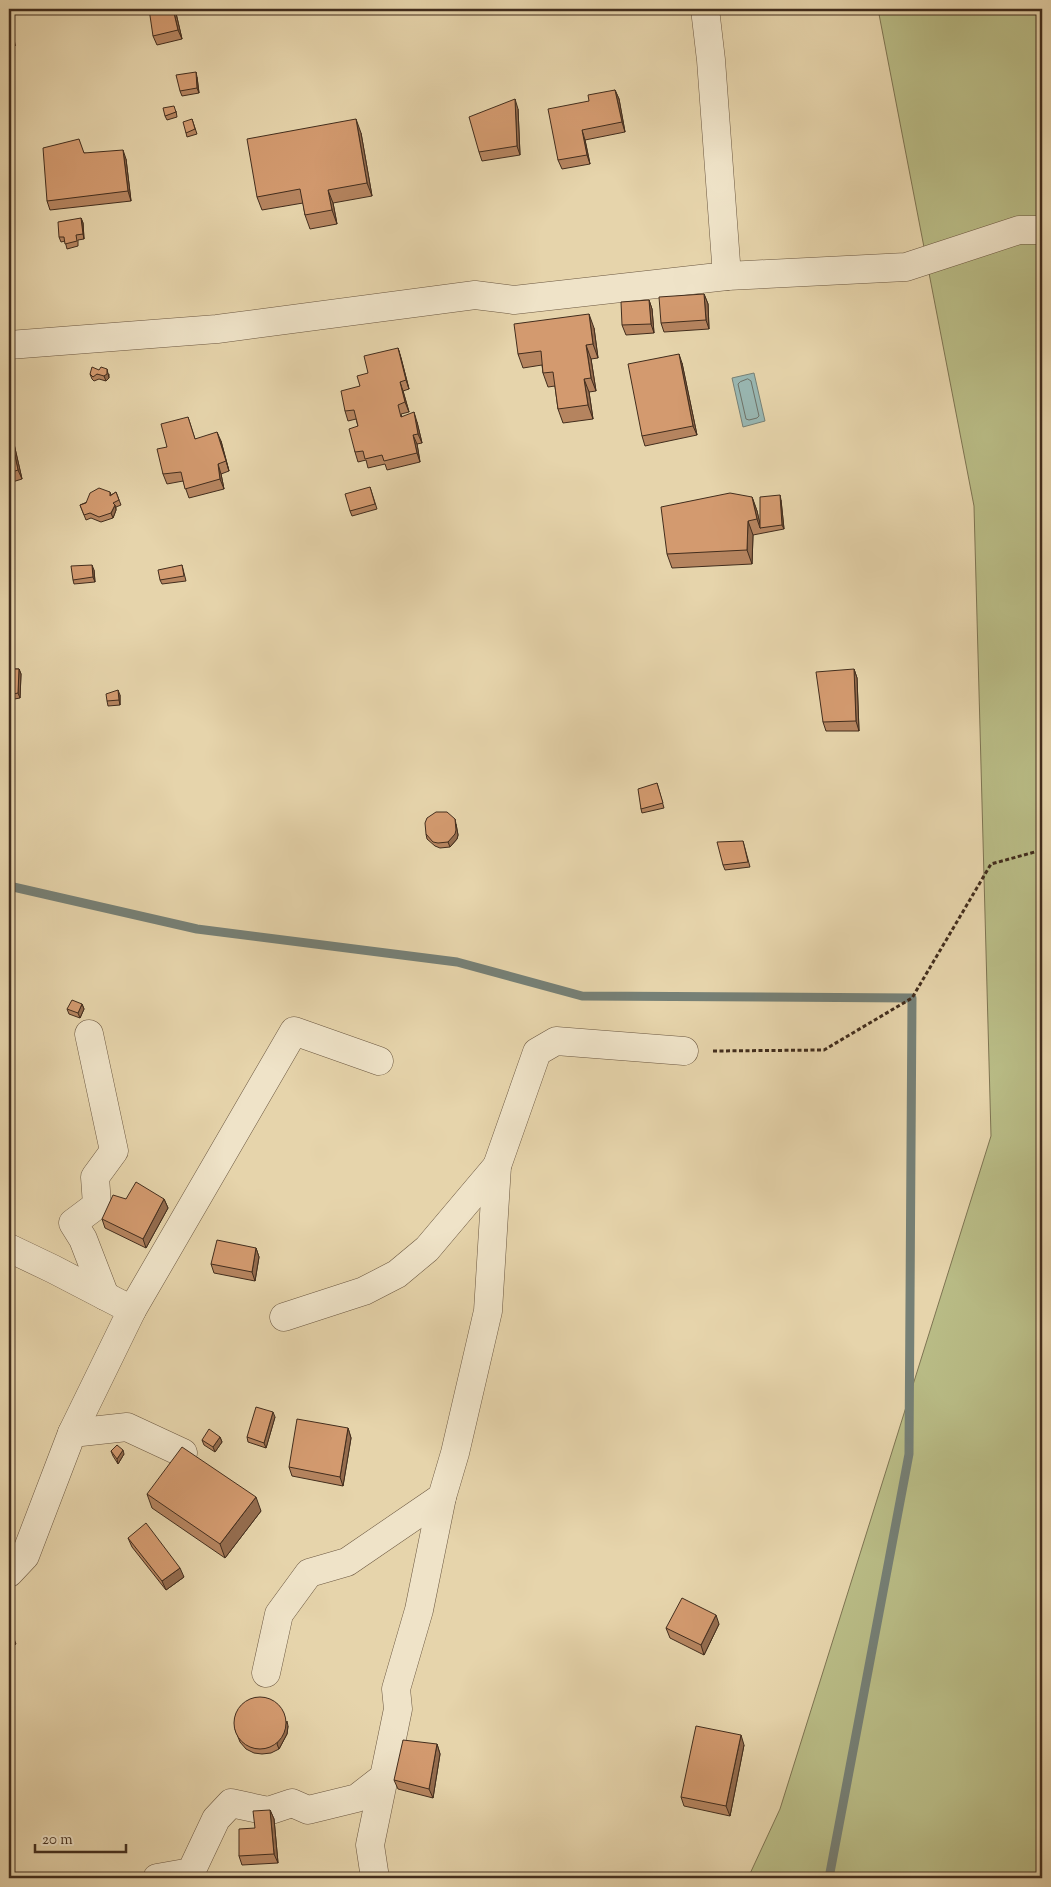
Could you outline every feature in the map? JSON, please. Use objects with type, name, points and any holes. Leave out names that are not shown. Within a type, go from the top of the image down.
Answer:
[{"type":"street","points":[[705,9],[711,60],[727,276]]},
{"type":"street","points":[[9,345],[217,329],[474,295],[514,300],[727,276],[906,267],[1019,230],[1042,230]]},
{"type":"street","points":[[9,1573],[24,1556],[72,1433],[132,1310],[294,1031],[379,1061]]},
{"type":"street","points":[[89,1034],[114,1151],[95,1177],[97,1205],[73,1223],[83,1239],[105,1296]]},
{"type":"street","points":[[376,1878],[370,1845],[398,1709],[396,1689],[419,1610],[442,1497],[455,1453],[488,1311],[497,1166],[537,1052],[556,1041],[684,1051]]},
{"type":"street","points":[[284,1317],[364,1291],[397,1274],[427,1248],[497,1166]]},
{"type":"street","points":[[9,1248],[132,1310]]},
{"type":"street","points":[[72,1433],[127,1427],[184,1453]]},
{"type":"street","points":[[266,1673],[279,1614],[309,1573],[347,1562],[442,1497]]},
{"type":"street","points":[[157,1878],[191,1872],[216,1819],[232,1803],[268,1811],[292,1803],[308,1810],[357,1798],[384,1777]]},
{"type":"path","points":[[684,1051],[824,1050],[912,998],[991,864],[1042,850]]},
{"type":"green space","points":[[878,9],[1042,9],[1042,1878],[748,1878],[780,1809],[991,1136],[974,506]]},
{"type":"water","points":[[754,373],[765,421],[743,427],[732,378]]},
{"type":"building","points":[[149,9],[173,9],[178,30],[153,36]]},
{"type":"building","points":[[9,24],[11,24],[14,41],[9,43]]},
{"type":"building","points":[[196,72],[197,88],[180,91],[176,75]]},
{"type":"building","points":[[615,90],[622,122],[582,130],[587,155],[558,160],[548,109],[589,101],[588,95]]},
{"type":"building","points":[[515,99],[517,146],[479,152],[469,117]]},
{"type":"building","points":[[174,106],[176,112],[165,116],[163,108]]},
{"type":"building","points":[[192,119],[195,129],[186,133],[183,122]]},
{"type":"building","points":[[356,119],[367,183],[328,190],[332,210],[305,215],[300,189],[257,197],[247,139]]},
{"type":"building","points":[[79,139],[84,153],[123,150],[128,191],[47,201],[43,148]]},
{"type":"building","points":[[81,218],[83,234],[76,235],[77,241],[65,244],[64,237],[59,237],[58,222]]},
{"type":"building","points":[[704,294],[706,320],[661,323],[659,297]]},
{"type":"building","points":[[649,300],[651,324],[622,325],[621,302]]},
{"type":"building","points":[[589,314],[593,344],[586,345],[591,378],[584,379],[588,405],[558,409],[553,372],[543,373],[541,351],[518,354],[514,324]]},
{"type":"building","points":[[398,348],[406,380],[400,382],[405,402],[398,405],[401,417],[414,412],[418,434],[413,435],[417,453],[384,461],[382,455],[365,459],[363,451],[355,452],[349,429],[358,426],[354,410],[345,411],[341,391],[360,386],[357,376],[368,373],[364,356]]},
{"type":"building","points":[[679,354],[693,426],[642,436],[628,364]]},
{"type":"building","points":[[92,367],[99,370],[101,367],[107,369],[107,374],[104,376],[97,374],[93,377],[90,374]]},
{"type":"building","points":[[188,417],[195,439],[217,432],[226,461],[218,464],[220,479],[185,489],[181,472],[163,474],[157,449],[167,447],[161,424]]},
{"type":"building","points":[[9,427],[18,470],[9,473]]},
{"type":"building","points":[[370,487],[375,504],[350,511],[345,494]]},
{"type":"building","points":[[99,488],[110,492],[110,496],[116,492],[119,500],[113,503],[115,505],[111,513],[99,517],[90,513],[84,515],[80,505],[86,503],[90,493]]},
{"type":"building","points":[[730,493],[752,497],[757,519],[748,521],[747,550],[667,554],[661,507]]},
{"type":"building","points":[[780,495],[782,525],[760,528],[760,497]]},
{"type":"building","points":[[92,565],[93,577],[73,580],[71,566]]},
{"type":"building","points":[[182,565],[184,576],[160,580],[158,570]]},
{"type":"building","points":[[9,669],[19,669],[18,693],[9,695]]},
{"type":"building","points":[[854,669],[856,721],[823,722],[816,672]]},
{"type":"building","points":[[118,690],[119,700],[107,701],[106,694]]},
{"type":"building","points":[[657,783],[663,803],[641,809],[638,789]]},
{"type":"building","points":[[436,812],[447,812],[455,819],[455,834],[448,842],[433,842],[426,834],[425,823],[427,818]]},
{"type":"building","points":[[743,841],[748,862],[723,865],[717,842]]},
{"type":"building","points":[[72,1000],[82,1004],[78,1013],[67,1009]]},
{"type":"building","points":[[136,1182],[164,1199],[143,1239],[102,1219],[113,1195],[126,1199]]},
{"type":"building","points":[[217,1240],[256,1248],[252,1272],[211,1264]]},
{"type":"building","points":[[256,1407],[273,1412],[264,1443],[247,1437]]},
{"type":"building","points":[[297,1419],[348,1428],[340,1477],[289,1467]]},
{"type":"building","points":[[209,1429],[220,1437],[213,1447],[202,1440]]},
{"type":"building","points":[[117,1445],[123,1450],[117,1459],[111,1451]]},
{"type":"building","points":[[182,1447],[256,1497],[220,1544],[147,1494]]},
{"type":"building","points":[[146,1523],[180,1568],[162,1581],[128,1538]]},
{"type":"building","points":[[682,1598],[716,1615],[701,1645],[666,1628]]},
{"type":"building","points":[[9,1629],[14,1639],[9,1643]]},
{"type":"building","points":[[255,1697],[265,1697],[274,1701],[282,1709],[286,1723],[282,1737],[274,1745],[265,1749],[255,1749],[246,1745],[238,1737],[234,1728],[234,1718],[238,1709],[246,1701]]},
{"type":"building","points":[[696,1726],[741,1735],[726,1806],[681,1797]]},
{"type":"building","points":[[403,1740],[437,1744],[429,1789],[394,1780]]},
{"type":"building","points":[[270,1810],[274,1854],[239,1856],[239,1829],[255,1828],[253,1811]]},
{"type":"waterway","points":[[9,886],[197,929],[457,962],[582,996],[912,998],[909,1454],[829,1878]]}]
